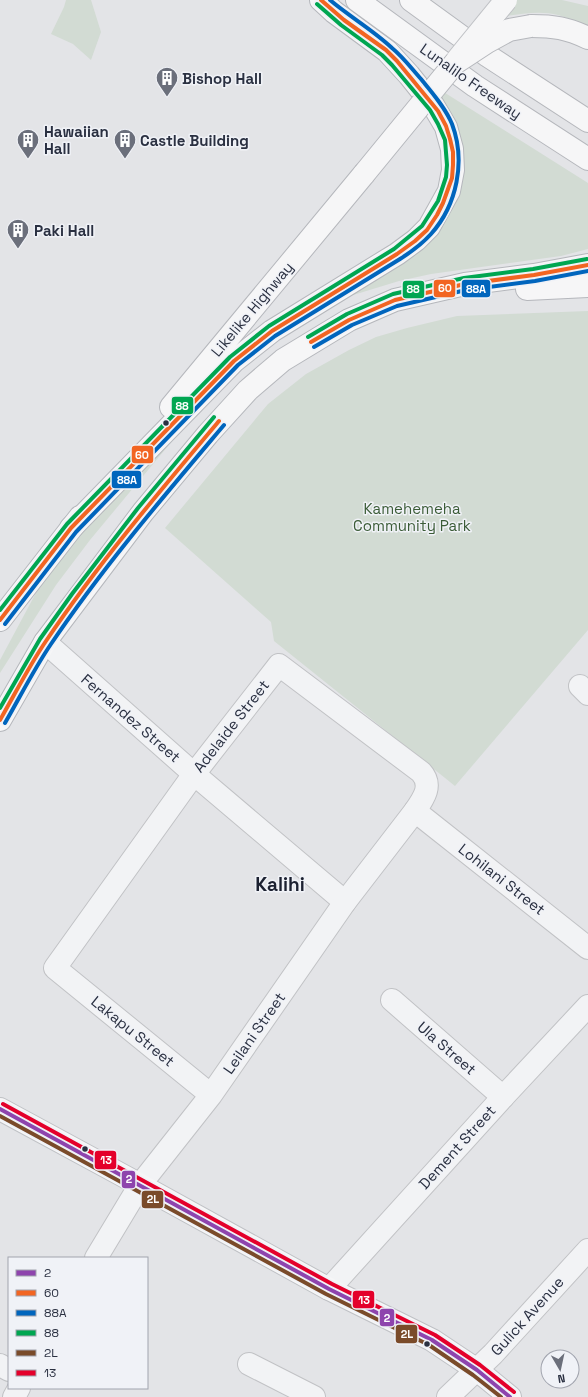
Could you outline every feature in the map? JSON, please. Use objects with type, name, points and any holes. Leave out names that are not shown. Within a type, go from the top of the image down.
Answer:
[{"type":"main road","points":[[71,528],[234,361],[272,332],[397,254],[416,240],[429,227],[449,191],[453,170],[452,149],[446,126],[433,105],[410,75],[388,51],[334,12],[321,0]]},
{"type":"main road","name":"Lunalilo Freeway","points":[[357,0],[475,86],[588,158]]},
{"type":"main road","name":"Lunalilo Freeway","points":[[411,0],[488,56],[588,121]]},
{"type":"main road","name":"Likelike Highway","points":[[2,612],[364,174],[455,63],[478,32],[506,0]]},
{"type":"main road","points":[[455,63],[487,42],[509,30],[531,26],[554,26],[575,31],[588,38]]},
{"type":"main road","points":[[0,720],[45,642],[143,512],[208,434],[248,390],[283,360],[349,320],[388,307],[462,294],[519,289],[587,272]]},
{"type":"main road","points":[[0,1109],[329,1289],[432,1340],[476,1370],[510,1397]]},
{"type":"street","name":"Fernandez Street","points":[[45,642],[194,774],[345,902]]},
{"type":"street","name":"Adelaide Street","points":[[55,968],[194,774],[279,665],[421,772],[427,781],[426,792],[416,811]]},
{"type":"street","name":"Leilani Street","points":[[97,1257],[140,1185],[211,1095],[345,902],[416,811]]},
{"type":"street","name":"Lohilani Street","points":[[416,811],[588,948]]},
{"type":"street","name":"Lakapu Street","points":[[55,968],[211,1095]]},
{"type":"street","name":"Ula Street","points":[[392,1000],[503,1097]]},
{"type":"street","name":"Dement Street","points":[[329,1289],[503,1097],[588,1006]]},
{"type":"street","name":"Gulick Avenue","points":[[448,1397],[493,1354],[588,1250]]},
{"type":"street","points":[[249,1364],[314,1397]]},
{"type":"green space","points":[[66,0],[91,0],[101,32],[91,60],[73,44],[51,34]]},
{"type":"green space","points":[[508,0],[562,0],[588,6],[588,27],[558,15],[544,13],[530,13],[501,17]]},
{"type":"green space","points":[[442,91],[588,183],[588,249],[561,256],[431,274],[399,281],[350,296],[302,321],[223,382],[173,440],[90,540],[56,585],[0,673],[0,660],[52,563],[229,362],[403,247],[447,187],[438,107]]},
{"type":"green space","name":"Kamehemeha Community Park","points":[[588,311],[588,630],[455,786],[274,641],[271,622],[165,528],[268,404],[306,374],[349,350],[376,337],[457,316]]},
{"type":"transit line","name":"60","points":[[0,620],[71,528],[234,361],[272,331],[397,254],[427,230],[437,215],[452,178],[453,165],[453,152],[450,139],[446,126],[438,111],[397,61],[386,50],[344,20],[321,0]]},
{"type":"transit line","name":"88A","points":[[5,624],[76,532],[238,365],[275,336],[412,251],[431,234],[447,210],[453,196],[458,167],[456,138],[449,118],[434,95],[400,55],[385,41],[330,0]]},
{"type":"transit line","name":"88","points":[[0,610],[67,524],[230,357],[269,326],[394,249],[422,226],[438,201],[446,177],[447,165],[445,140],[430,110],[382,55],[341,25],[317,4]]},
{"type":"transit line","name":"88","points":[[308,337],[347,314],[393,294],[464,278],[533,269],[587,259]]},
{"type":"transit line","name":"60","points":[[311,342],[349,320],[395,300],[465,284],[534,275],[588,265]]},
{"type":"transit line","name":"88A","points":[[314,347],[352,325],[397,306],[466,290],[535,281],[588,271]]},
{"type":"transit line","name":"88","points":[[0,708],[40,639],[72,594],[138,508],[214,417]]},
{"type":"transit line","name":"60","points":[[0,720],[28,670],[66,612],[108,556],[219,421]]},
{"type":"transit line","name":"88A","points":[[5,723],[33,673],[71,615],[134,532],[224,425]]},
{"type":"transit line","name":"13","points":[[3,1104],[332,1284],[435,1335],[480,1365],[514,1392]]},
{"type":"transit line","name":"2","points":[[0,1109],[329,1289],[432,1340],[477,1370],[510,1397]]},
{"type":"transit line","name":"2L","points":[[0,1116],[326,1294],[429,1345],[473,1375],[501,1397]]},
{"type":"place","name":"Bishop Hall","points":[[167,98]]},
{"type":"place","name":"Hawaiian Hall","points":[[28,160]]},
{"type":"place","name":"Castle Building","points":[[125,160]]},
{"type":"place","name":"Paki Hall","points":[[18,250]]},
{"type":"district","name":"Kalihi","points":[[280,884]]}]
